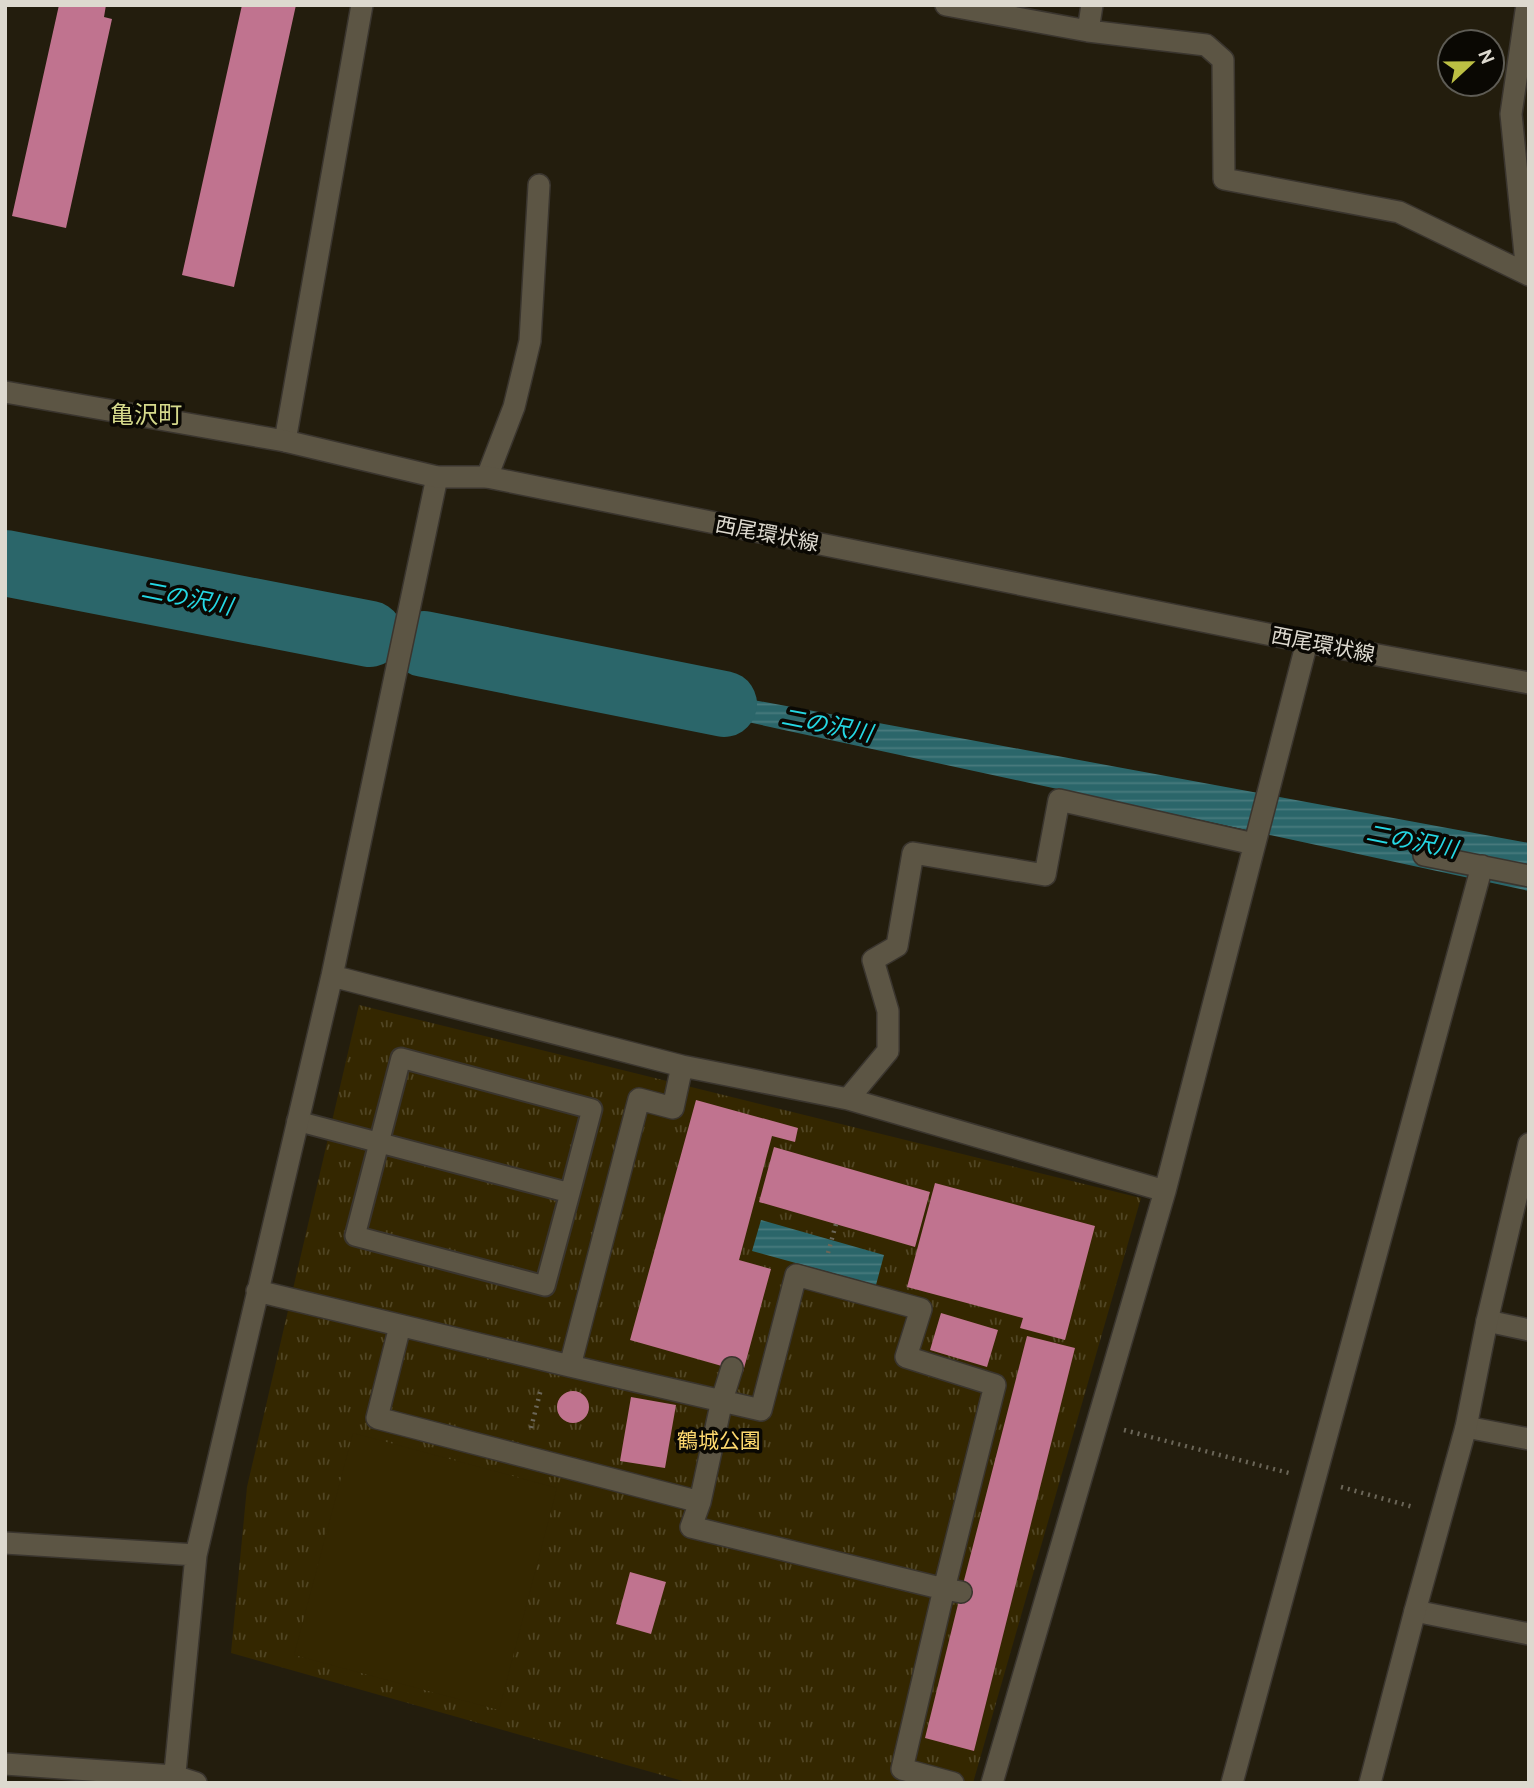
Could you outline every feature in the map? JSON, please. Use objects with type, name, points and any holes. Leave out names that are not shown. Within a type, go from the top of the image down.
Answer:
[{"type":"street","points":[[285,441],[362,5]]},
{"type":"street","points":[[946,5],[1088,31],[1206,45],[1223,60],[1224,179],[1399,212],[1528,274]]},
{"type":"street","points":[[1088,31],[1092,5]]},
{"type":"street","points":[[1526,11],[1511,114],[1528,274]]},
{"type":"street","points":[[487,477],[514,407],[530,341],[539,186]]},
{"type":"street","name":"西尾環状線","points":[[5,392],[285,441],[437,477],[487,477],[1307,642],[1529,683]]},
{"type":"street","points":[[174,1779],[196,1555],[332,976],[437,477]]},
{"type":"street","points":[[992,1783],[1165,1191],[1307,642]]},
{"type":"street","points":[[848,1099],[888,1051],[888,1011],[873,960],[897,946],[913,853],[1045,875],[1059,800],[1254,844]]},
{"type":"street","points":[[1424,855],[1529,876]]},
{"type":"street","points":[[1232,1783],[1482,866]]},
{"type":"street","points":[[332,976],[682,1066],[848,1099],[1165,1191]]},
{"type":"street","points":[[570,1366],[639,1099],[673,1108],[682,1066]]},
{"type":"street","points":[[1370,1783],[1466,1427],[1487,1321],[1529,1144]]},
{"type":"street","points":[[257,1291],[761,1410],[796,1275],[920,1309],[906,1357],[995,1385],[953,1590],[902,1769],[953,1783]]},
{"type":"street","points":[[1487,1321],[1529,1330]]},
{"type":"street","points":[[400,1326],[377,1418],[700,1502]]},
{"type":"street","points":[[732,1368],[722,1400],[700,1502],[691,1527],[953,1590]]},
{"type":"street","points":[[1466,1427],[1529,1439]]},
{"type":"street","points":[[5,1544],[196,1555]]},
{"type":"street","points":[[1415,1611],[1529,1633]]},
{"type":"street","points":[[5,1764],[196,1783]]},
{"type":"lane","points":[[401,1058],[592,1109],[570,1193],[545,1286],[355,1236],[401,1058]]},
{"type":"lane","points":[[298,1121],[570,1193]]},
{"type":"path","points":[[833,1236],[836,1224]]},
{"type":"path","points":[[524,1455],[548,1361]]},
{"type":"path","points":[[1097,1423],[1441,1515]]},
{"type":"green space","name":"鶴城公園","points":[[359,1005],[1141,1198],[973,1783],[690,1783],[231,1653],[247,1487]]},
{"type":"green space","points":[[353,1433],[557,1488],[499,1710],[294,1655]]},
{"type":"water","name":"二の沢川","points":[[640,679],[1529,843],[1529,891],[627,696]]},
{"type":"water","points":[[761,1220],[884,1255],[876,1285],[752,1251]]},
{"type":"building","points":[[59,5],[106,5],[104,17],[112,19],[66,228],[12,216]]},
{"type":"building","points":[[242,5],[296,5],[234,287],[182,275]]},
{"type":"building","points":[[696,1100],[798,1128],[795,1142],[772,1136],[739,1260],[771,1269],[743,1372],[630,1340]]},
{"type":"building","points":[[774,1147],[930,1192],[915,1247],[759,1202]]},
{"type":"building","points":[[935,1183],[1095,1226],[1065,1340],[1020,1328],[1023,1318],[907,1287]]},
{"type":"building","points":[[941,1313],[998,1330],[987,1367],[930,1350]]},
{"type":"building","points":[[1027,1336],[1075,1348],[974,1751],[925,1738]]},
{"type":"building","points":[[573,1391],[584,1396],[589,1407],[584,1418],[573,1423],[562,1418],[557,1407],[562,1396]]},
{"type":"building","points":[[631,1397],[676,1405],[665,1468],[620,1461]]},
{"type":"building","points":[[630,1572],[666,1582],[651,1634],[616,1624]]},
{"type":"waterway","name":"二の沢川","points":[[5,563],[370,634]]},
{"type":"waterway","name":"二の沢川","points":[[424,644],[724,704]]},
{"type":"district","name":"亀沢町","points":[[146,415]]}]
